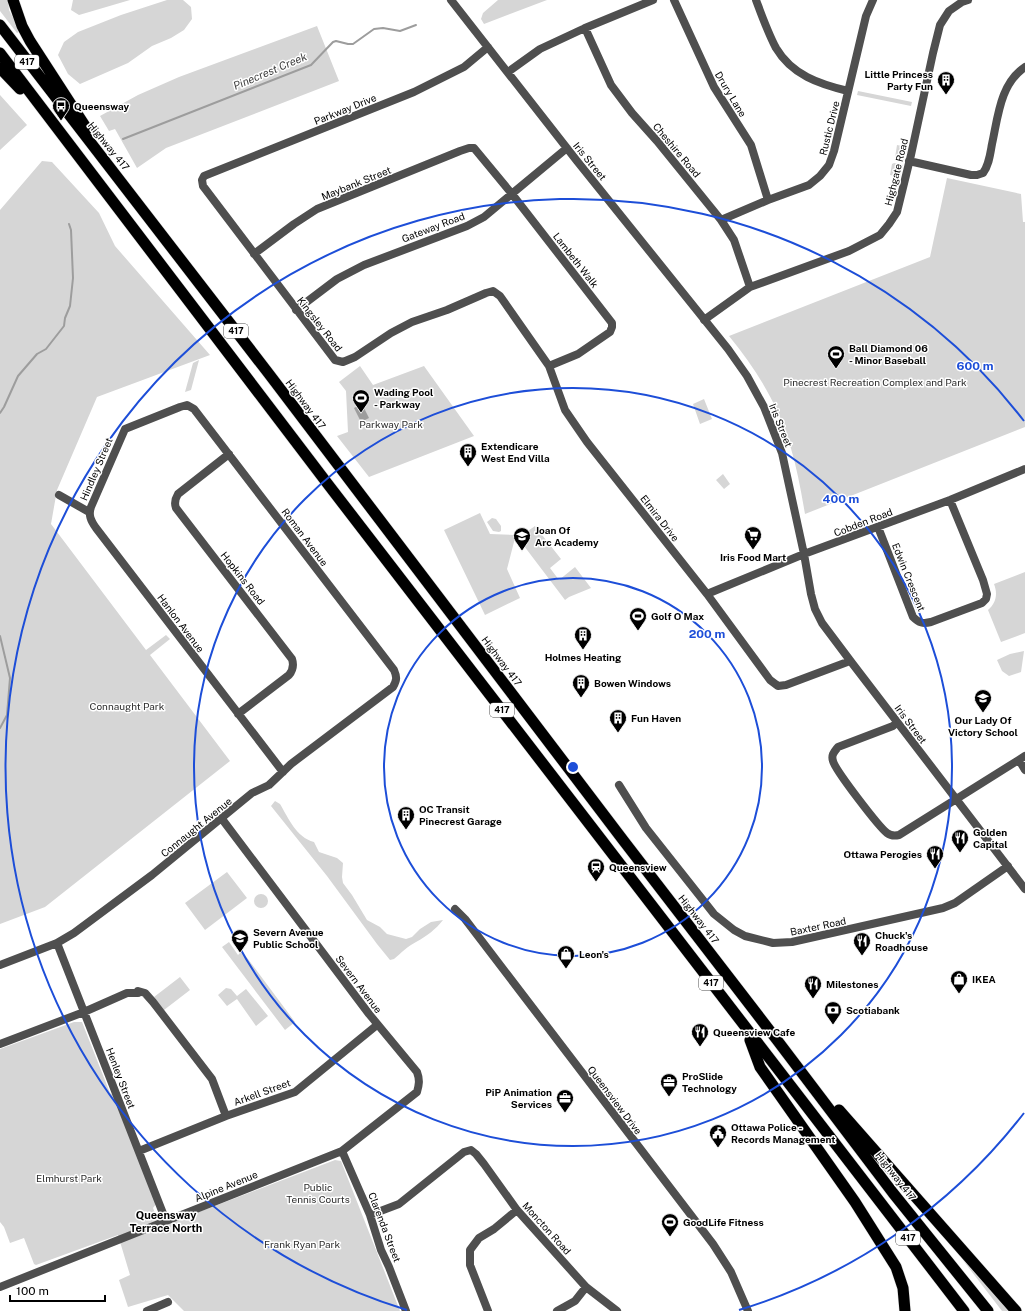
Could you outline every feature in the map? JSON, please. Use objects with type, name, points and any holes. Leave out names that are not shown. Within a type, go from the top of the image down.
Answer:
[{"type":"highway","points":[[13,0],[22,26],[59,95]]},
{"type":"highway","name":"417","points":[[0,25],[59,95]]},
{"type":"highway","name":"417","points":[[0,53],[68,144],[214,332],[327,483],[964,1311]]},
{"type":"highway","points":[[0,68],[20,90],[41,108]]},
{"type":"highway","name":"Highway 417","points":[[59,95],[119,178],[623,840],[893,1193],[988,1311]]},
{"type":"highway","points":[[746,1028],[760,1067],[855,1202],[896,1267],[904,1292],[905,1311]]},
{"type":"highway","points":[[777,1040],[793,1055],[850,1123],[1016,1311]]},
{"type":"street","name":"Iris Street","points":[[451,0],[747,376],[764,407],[782,453],[804,554],[811,594],[815,609],[822,623],[1025,889]]},
{"type":"street","points":[[508,72],[540,48],[653,0]]},
{"type":"street","name":"Drury Lane","points":[[674,0],[714,87],[751,145],[768,200]]},
{"type":"street","points":[[756,0],[776,48],[788,63],[810,80],[825,86],[848,90]]},
{"type":"street","name":"Rustic Drive","points":[[721,220],[768,200],[809,185],[820,176],[829,165],[834,151],[866,16],[873,0]]},
{"type":"street","name":"Highgate Road","points":[[704,320],[750,287],[848,251],[880,235],[896,212],[910,161],[940,25],[949,11],[962,2],[968,0]]},
{"type":"street","name":"Cheshire Road","points":[[586,28],[611,85],[632,113],[657,141],[721,220],[734,240],[750,287]]},
{"type":"street","name":"Parkway Drive","points":[[203,177],[221,168],[414,92],[464,67],[488,47]]},
{"type":"street","points":[[910,161],[971,175],[983,173],[988,162],[1000,103],[1014,77],[1025,67]]},
{"type":"street","name":"Lambeth Walk","points":[[474,148],[512,194],[612,323],[610,332],[578,354],[549,366]]},
{"type":"street","name":"Maybank Street","points":[[254,254],[294,224],[318,209],[460,151],[474,148]]},
{"type":"street","name":"Gateway Road","points":[[296,310],[338,279],[364,265],[484,217],[567,148]]},
{"type":"street","name":"Kingsley Road","points":[[203,177],[203,186],[334,360],[343,362],[355,357],[391,333],[412,322],[447,310],[486,292],[495,292]]},
{"type":"street","name":"Elmira Drive","points":[[495,292],[500,296],[549,366],[565,410],[579,431],[707,594],[760,669],[770,680],[778,686],[786,685],[850,661]]},
{"type":"street","name":"Roman Avenue","points":[[187,405],[194,408],[394,670],[396,681],[393,687]]},
{"type":"street","name":"Hindley Street","points":[[89,512],[125,430],[180,406],[187,405]]},
{"type":"street","name":"Hopkins Road","points":[[229,454],[178,494],[175,504],[176,508],[292,659],[293,663],[292,672],[289,675],[238,714]]},
{"type":"street","points":[[1023,469],[1025,479]]},
{"type":"street","name":"Cobden Road","points":[[707,594],[804,554],[950,500],[1023,469]]},
{"type":"street","points":[[59,495],[89,512]]},
{"type":"street","name":"Edwin Crescent","points":[[878,527],[913,617],[918,622],[925,624],[938,620],[982,602],[986,599],[987,594],[983,580],[950,500]]},
{"type":"street","name":"Hanlon Avenue","points":[[89,512],[91,521],[96,528],[283,772]]},
{"type":"street","name":"Connaught Avenue","points":[[0,965],[57,943],[74,933],[146,880],[252,793],[270,785],[283,772],[393,687]]},
{"type":"street","points":[[897,722],[893,726],[838,747],[833,753],[833,761],[842,776],[888,834],[894,836],[903,833],[1022,758],[1025,770]]},
{"type":"street","name":"Baxter Road","points":[[620,785],[646,828],[714,914],[734,930],[761,941],[773,943],[792,942],[943,908],[956,903],[1008,866]]},
{"type":"street","name":"Severn Avenue","points":[[222,819],[378,1025],[417,1072],[419,1085]]},
{"type":"street","name":"Queensview Drive","points":[[456,909],[713,1244],[731,1272],[748,1311]]},
{"type":"street","name":"Henley Street","points":[[57,943],[166,1221]]},
{"type":"street","points":[[0,1044],[84,1012],[127,993],[138,991],[144,993],[153,1002],[212,1079],[226,1116]]},
{"type":"street","name":"Arkell Street","points":[[138,1151],[226,1116],[295,1092],[378,1025]]},
{"type":"street","name":"Alpine Avenue","points":[[0,1287],[342,1151],[417,1092],[419,1085]]},
{"type":"street","name":"Moncton Road","points":[[370,1215],[399,1204],[464,1152],[472,1150],[517,1210],[586,1287],[618,1311]]},
{"type":"street","name":"Clarenda Street","points":[[342,1151],[370,1215],[381,1250],[390,1267],[406,1311]]},
{"type":"street","points":[[488,1311],[470,1264],[470,1250],[479,1238],[494,1229],[517,1210]]},
{"type":"street","points":[[557,1311],[575,1301],[586,1287]]},
{"type":"street","points":[[147,1311],[168,1302]]},
{"type":"green space","points":[[0,0],[8,0],[9,10],[20,31],[17,33],[0,11]]},
{"type":"green space","points":[[73,0],[130,0],[79,15],[71,10]]},
{"type":"green space","points":[[167,0],[183,0],[191,7],[192,19],[184,30],[171,38],[152,46],[128,63],[80,84],[68,74],[58,55],[64,42],[78,32],[121,15]]},
{"type":"green space","points":[[498,0],[547,0],[484,24],[481,19],[483,13]]},
{"type":"green space","points":[[317,26],[339,81],[166,148],[137,168],[115,129],[109,131],[100,116],[138,95],[179,77]]},
{"type":"green space","points":[[858,91],[912,102],[911,106],[857,95]]},
{"type":"green space","points":[[0,95],[27,125],[0,150]]},
{"type":"green space","points":[[897,145],[906,147],[904,160],[895,158]]},
{"type":"green space","name":"Connaught Park","points":[[42,161],[52,162],[99,213],[115,246],[210,355],[97,397],[57,490],[51,524],[146,650],[166,635],[170,639],[150,655],[230,761],[45,907],[0,924],[0,210]]},
{"type":"green space","points":[[892,164],[903,165],[900,177],[890,175]]},
{"type":"green space","name":"Pinecrest Recreation Complex and Park","points":[[947,178],[1021,194],[1023,222],[1025,222],[1025,427],[805,514],[799,480],[785,430],[779,415],[773,401],[757,374],[729,336],[930,257]]},
{"type":"green space","points":[[199,360],[191,390],[185,392],[193,363]]},
{"type":"green space","name":"Parkway Park","points":[[360,366],[373,385],[424,366],[474,436],[369,477],[337,436],[348,432],[346,391],[339,382]]},
{"type":"green space","points":[[704,399],[712,419],[700,424],[693,404]]},
{"type":"green space","points":[[723,474],[730,484],[724,489],[716,480]]},
{"type":"green space","points":[[480,513],[490,534],[514,535],[515,538],[507,569],[520,598],[485,615],[444,530]]},
{"type":"green space","points":[[492,518],[496,519],[501,526],[501,531],[493,531],[487,522]]},
{"type":"green space","points":[[535,526],[561,559],[550,568],[559,580],[575,567],[591,588],[565,600],[518,538]]},
{"type":"green space","points":[[1025,572],[1025,633],[1001,642],[988,610],[996,598],[994,584]]},
{"type":"green space","points":[[1024,651],[1021,672],[1009,676],[1002,671],[997,660],[1010,654]]},
{"type":"green space","points":[[275,801],[280,804],[298,832],[308,840],[314,842],[319,852],[337,858],[343,863],[343,883],[367,920],[380,927],[387,934],[406,939],[412,937],[420,929],[431,922],[443,920],[428,935],[410,946],[394,959],[390,960],[327,876],[271,806]]},
{"type":"green space","points":[[227,872],[247,898],[205,930],[185,903]]},
{"type":"green space","points":[[261,894],[266,896],[268,901],[266,906],[261,908],[256,906],[254,901],[256,896]]},
{"type":"green space","points":[[229,942],[238,955],[242,951],[295,1022],[285,1030],[222,947]]},
{"type":"green space","points":[[180,977],[190,990],[164,1010],[154,997]]},
{"type":"green space","points":[[226,988],[231,989],[237,996],[246,989],[268,1016],[256,1026],[237,999],[227,1006],[218,995]]},
{"type":"green space","points":[[74,1022],[82,1022],[110,1093],[113,1095],[156,1204],[153,1208],[162,1231],[169,1228],[168,1225],[170,1223],[335,1160],[341,1161],[400,1311],[184,1311],[168,1295],[128,1307],[119,1280],[130,1275],[118,1235],[36,1265],[34,1264],[24,1238],[10,1243],[4,1227],[0,1222],[0,1049]]},
{"type":"green space","points":[[962,1259],[1011,1311],[1002,1311]]},
{"type":"shaded area","name":"Wading Pool - Parkway","points":[[362,404],[369,418],[361,422],[354,408]]},
{"type":"waterway","name":"Pinecrest Creek","points":[[123,139],[311,65],[333,42],[336,41],[353,44],[374,29],[383,28],[400,31],[416,25]]},
{"type":"waterway","name":"Pinecrest Creek","points":[[0,413],[18,376],[37,354],[46,349],[64,326],[65,318],[70,306],[73,278],[71,230],[69,224]]},
{"type":"waterway","name":"Pinecrest Creek","points":[[0,636],[10,678],[7,715],[0,728]]},
{"type":"place","name":"Little Princess Party Fun","points":[[946,95]]},
{"type":"place","name":"Queensway","points":[[61,121]]},
{"type":"place","name":"Ball Diamond 06 - Minor Baseball","points":[[836,369]]},
{"type":"place","name":"Wading Pool - Parkway","points":[[361,413]]},
{"type":"place","name":"Extendicare West End Villa","points":[[468,467]]},
{"type":"place","name":"Iris Food Mart","points":[[753,550]]},
{"type":"place","name":"Joan Of Arc Academy","points":[[522,551]]},
{"type":"place","name":"Golf O Max","points":[[638,631]]},
{"type":"place","name":"Holmes Heating","points":[[583,650]]},
{"type":"place","name":"Bowen Windows","points":[[581,698]]},
{"type":"place","name":"Our Lady Of Victory School","points":[[983,713]]},
{"type":"place","name":"Fun Haven","points":[[618,733]]},
{"type":"place","name":"OC Transit Pinecrest Garage","points":[[406,830]]},
{"type":"place","name":"Golden Capital","points":[[960,853]]},
{"type":"place","name":"Ottawa Perogies","points":[[935,869]]},
{"type":"place","name":"Queensview","points":[[596,882]]},
{"type":"place","name":"Severn Avenue Public School","points":[[240,953]]},
{"type":"place","name":"Chuck's Roadhouse","points":[[862,956]]},
{"type":"place","name":"Leon's","points":[[566,969]]},
{"type":"place","name":"IKEA","points":[[959,994]]},
{"type":"place","name":"Milestones","points":[[813,999]]},
{"type":"place","name":"Scotiabank","points":[[833,1025]]},
{"type":"place","name":"Queensview Cafe","points":[[700,1047]]},
{"type":"place","name":"ProSlide Technology","points":[[669,1097]]},
{"type":"place","name":"PiP Animation Services","points":[[565,1113]]},
{"type":"place","name":"Ottawa Police - Records Management","points":[[718,1148]]},
{"type":"place","name":"GoodLife Fitness","points":[[670,1237]]},
{"type":"district","name":"Queensway Terrace North","points":[[166,1221]]},
{"type":"park label","name":"Elmhurst Park","points":[[69,1178]]},
{"type":"park label","name":"Public Tennis Courts","points":[[318,1192]]},
{"type":"park label","name":"Frank Ryan Park","points":[[302,1244]]}]
